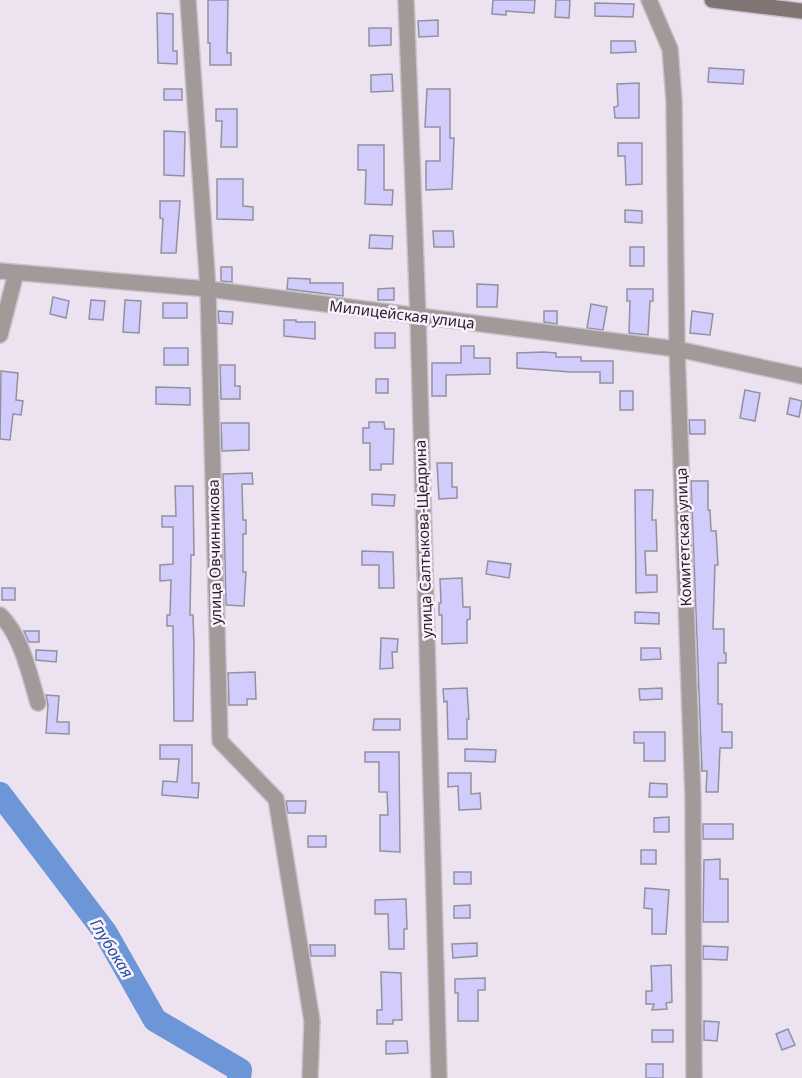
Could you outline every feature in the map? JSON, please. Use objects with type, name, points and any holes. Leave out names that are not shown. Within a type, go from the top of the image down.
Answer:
[{"type":"main road","points":[[712,0],[802,11]]},
{"type":"street","name":"улица Овчинникова","points":[[188,0],[208,289],[220,741],[276,799],[312,1022],[310,1078]]},
{"type":"street","name":"улица Салтыкова-Щедрина","points":[[406,0],[418,317],[440,1078]]},
{"type":"street","name":"Комитетская улица","points":[[649,0],[670,49],[674,100],[677,350],[693,798],[693,1078]]},
{"type":"street","name":"Милицейская улица","points":[[0,272],[208,289],[677,350],[802,376]]},
{"type":"street","points":[[0,335],[16,273]]},
{"type":"street","points":[[0,615],[10,624],[27,666],[38,703]]},
{"type":"building","points":[[208,0],[228,0],[227,53],[231,53],[231,65],[210,65]]},
{"type":"building","points":[[493,0],[535,0],[534,13],[506,11],[506,15],[492,14]]},
{"type":"building","points":[[556,0],[570,0],[569,18],[555,17]]},
{"type":"building","points":[[595,3],[634,4],[633,17],[595,16]]},
{"type":"building","points":[[157,13],[173,14],[173,51],[177,51],[177,64],[158,63]]},
{"type":"building","points":[[438,20],[438,36],[419,37],[418,21]]},
{"type":"building","points":[[369,28],[391,28],[391,45],[369,46]]},
{"type":"building","points":[[611,41],[635,41],[636,52],[611,53]]},
{"type":"building","points":[[709,68],[744,70],[743,84],[708,82]]},
{"type":"building","points":[[392,74],[393,91],[371,92],[371,75]]},
{"type":"building","points":[[639,83],[639,118],[615,118],[614,107],[618,106],[617,84]]},
{"type":"building","points":[[164,89],[182,89],[182,100],[164,100]]},
{"type":"building","points":[[427,89],[450,89],[450,138],[454,138],[452,189],[426,190],[426,161],[440,161],[440,127],[425,127]]},
{"type":"building","points":[[216,109],[237,109],[237,147],[221,147],[222,121],[216,121]]},
{"type":"building","points":[[164,131],[185,132],[184,176],[164,175]]},
{"type":"building","points":[[618,143],[642,143],[642,184],[626,185],[625,156],[618,156]]},
{"type":"building","points":[[358,145],[384,145],[384,190],[393,190],[392,205],[365,204],[366,170],[358,170]]},
{"type":"building","points":[[217,179],[243,179],[243,206],[253,207],[253,220],[217,219]]},
{"type":"building","points":[[160,201],[180,201],[176,253],[161,253],[163,219],[160,218]]},
{"type":"building","points":[[625,210],[642,211],[642,223],[625,222]]},
{"type":"building","points":[[433,231],[453,231],[454,247],[434,247]]},
{"type":"building","points":[[370,235],[393,236],[392,249],[369,248]]},
{"type":"building","points":[[630,247],[644,247],[644,266],[630,266]]},
{"type":"building","points":[[221,267],[232,267],[232,282],[221,281]]},
{"type":"building","points":[[288,278],[310,279],[310,283],[343,283],[343,296],[287,289]]},
{"type":"building","points":[[477,284],[498,285],[497,307],[477,307]]},
{"type":"building","points":[[394,288],[394,300],[378,300],[378,289]]},
{"type":"building","points":[[627,289],[653,289],[648,335],[629,333],[630,301],[627,301]]},
{"type":"building","points":[[53,297],[69,301],[66,318],[50,314]]},
{"type":"building","points":[[91,300],[105,301],[103,320],[89,319]]},
{"type":"building","points":[[125,300],[141,301],[139,333],[123,332]]},
{"type":"building","points":[[163,303],[187,303],[187,318],[163,318]]},
{"type":"building","points":[[591,304],[607,307],[603,330],[587,328]]},
{"type":"building","points":[[218,311],[233,312],[232,324],[219,323]]},
{"type":"building","points":[[544,311],[557,311],[557,324],[544,322]]},
{"type":"building","points":[[692,311],[713,314],[710,335],[690,333]]},
{"type":"building","points":[[284,320],[315,322],[315,339],[284,336]]},
{"type":"building","points":[[375,333],[395,333],[395,348],[375,348]]},
{"type":"building","points":[[461,346],[474,346],[474,358],[490,358],[490,374],[446,375],[446,396],[432,396],[432,363],[461,363]]},
{"type":"building","points":[[164,348],[188,348],[188,365],[164,365]]},
{"type":"building","points":[[517,353],[556,353],[556,357],[581,357],[581,361],[613,361],[613,383],[600,383],[600,372],[517,368]]},
{"type":"building","points":[[220,365],[235,365],[235,386],[240,386],[240,399],[221,399]]},
{"type":"building","points":[[1,371],[18,373],[16,400],[23,401],[21,415],[13,414],[10,440],[0,439]]},
{"type":"building","points":[[376,379],[388,379],[388,393],[376,393]]},
{"type":"building","points":[[156,387],[190,388],[190,405],[156,404]]},
{"type":"building","points":[[745,390],[760,393],[755,421],[740,418]]},
{"type":"building","points":[[620,391],[633,391],[633,410],[620,410]]},
{"type":"building","points":[[790,398],[802,401],[799,417],[787,414]]},
{"type":"building","points":[[689,420],[705,420],[705,434],[690,434]]},
{"type":"building","points":[[369,422],[384,422],[385,429],[394,429],[393,464],[381,464],[381,470],[370,470],[370,443],[363,443],[363,428],[369,428]]},
{"type":"building","points":[[221,423],[249,423],[249,450],[222,451]]},
{"type":"building","points":[[437,463],[452,463],[452,487],[457,487],[457,498],[439,499]]},
{"type":"building","points":[[252,473],[253,484],[242,484],[243,520],[246,520],[246,534],[243,534],[243,572],[246,572],[244,606],[226,605],[223,474]]},
{"type":"building","points":[[691,481],[708,481],[711,531],[716,531],[718,565],[715,565],[713,629],[724,629],[724,653],[726,653],[726,663],[718,663],[718,704],[722,704],[722,732],[732,732],[732,748],[720,748],[718,792],[706,792],[707,771],[702,771]]},
{"type":"building","points":[[175,486],[193,486],[194,555],[191,555],[190,615],[193,615],[194,645],[193,721],[174,721],[173,626],[167,626],[167,615],[170,615],[171,580],[160,581],[160,565],[173,564],[173,527],[162,527],[162,516],[176,516]]},
{"type":"building","points":[[635,490],[653,490],[652,520],[656,520],[657,551],[645,551],[646,575],[657,575],[657,592],[636,593]]},
{"type":"building","points":[[372,494],[395,495],[394,506],[372,505]]},
{"type":"building","points":[[362,551],[393,552],[394,588],[379,588],[379,565],[362,565]]},
{"type":"building","points":[[488,561],[511,564],[509,578],[486,574]]},
{"type":"building","points":[[462,578],[463,607],[470,607],[470,619],[467,620],[467,643],[442,644],[442,615],[439,615],[440,579]]},
{"type":"building","points":[[2,588],[15,588],[15,600],[2,600]]},
{"type":"building","points":[[635,612],[659,613],[659,624],[635,623]]},
{"type":"building","points":[[24,631],[39,631],[39,642],[29,642]]},
{"type":"building","points":[[381,638],[398,639],[397,652],[392,652],[393,668],[380,669]]},
{"type":"building","points":[[641,648],[660,648],[661,659],[641,660]]},
{"type":"building","points":[[36,650],[57,651],[56,662],[36,660]]},
{"type":"building","points":[[255,672],[256,699],[247,699],[247,705],[229,705],[228,673]]},
{"type":"building","points":[[467,688],[469,719],[467,719],[467,739],[448,739],[447,701],[444,702],[443,689]]},
{"type":"building","points":[[662,688],[662,699],[640,700],[639,689]]},
{"type":"building","points":[[46,695],[59,696],[57,722],[69,722],[69,734],[46,733],[48,705]]},
{"type":"building","points":[[374,719],[400,719],[400,730],[373,730]]},
{"type":"building","points":[[634,732],[665,732],[665,761],[644,761],[644,743],[634,743]]},
{"type":"building","points":[[160,745],[192,745],[192,783],[199,783],[198,798],[162,795],[163,781],[177,782],[179,759],[160,759]]},
{"type":"building","points":[[465,749],[496,750],[495,762],[465,761]]},
{"type":"building","points":[[365,752],[399,752],[400,852],[380,851],[380,815],[388,815],[387,792],[379,792],[379,762],[365,762]]},
{"type":"building","points":[[448,773],[471,773],[471,794],[480,793],[481,809],[459,810],[458,786],[448,787]]},
{"type":"building","points":[[650,783],[667,784],[667,797],[649,797]]},
{"type":"building","points":[[286,801],[306,801],[305,813],[288,813]]},
{"type":"building","points":[[669,817],[669,832],[654,832],[654,818]]},
{"type":"building","points":[[703,824],[733,824],[733,839],[703,839]]},
{"type":"building","points":[[308,836],[326,836],[326,847],[308,847]]},
{"type":"building","points":[[641,850],[656,850],[656,864],[641,864]]},
{"type":"building","points":[[720,859],[720,879],[728,879],[728,922],[703,922],[704,860]]},
{"type":"building","points":[[454,872],[471,872],[471,884],[454,884]]},
{"type":"building","points":[[645,888],[669,890],[666,934],[652,934],[652,909],[644,908]]},
{"type":"building","points":[[406,899],[407,929],[404,929],[404,949],[389,949],[388,914],[375,914],[375,900]]},
{"type":"building","points":[[470,905],[470,918],[454,918],[454,906]]},
{"type":"building","points":[[477,943],[477,956],[453,958],[452,944]]},
{"type":"building","points":[[310,945],[335,945],[335,956],[311,956]]},
{"type":"building","points":[[703,946],[728,947],[727,960],[703,959]]},
{"type":"building","points":[[671,965],[672,1002],[666,1003],[667,1009],[652,1010],[654,1004],[646,1004],[646,991],[652,991],[651,966]]},
{"type":"building","points":[[381,972],[401,973],[402,1020],[393,1020],[393,1024],[377,1024],[377,1010],[382,1010]]},
{"type":"building","points":[[485,978],[485,990],[478,990],[478,1021],[458,1021],[458,993],[455,993],[455,979]]},
{"type":"building","points":[[704,1021],[719,1022],[717,1041],[704,1040]]},
{"type":"building","points":[[788,1029],[795,1045],[782,1050],[776,1034]]},
{"type":"building","points":[[652,1030],[673,1030],[673,1042],[652,1042]]},
{"type":"building","points":[[386,1041],[407,1041],[408,1053],[386,1054]]},
{"type":"building","points":[[646,1064],[663,1064],[663,1078],[646,1078]]},
{"type":"waterway","name":"Глубокая","points":[[0,794],[105,932],[155,1020],[240,1070],[239,1078]]}]
